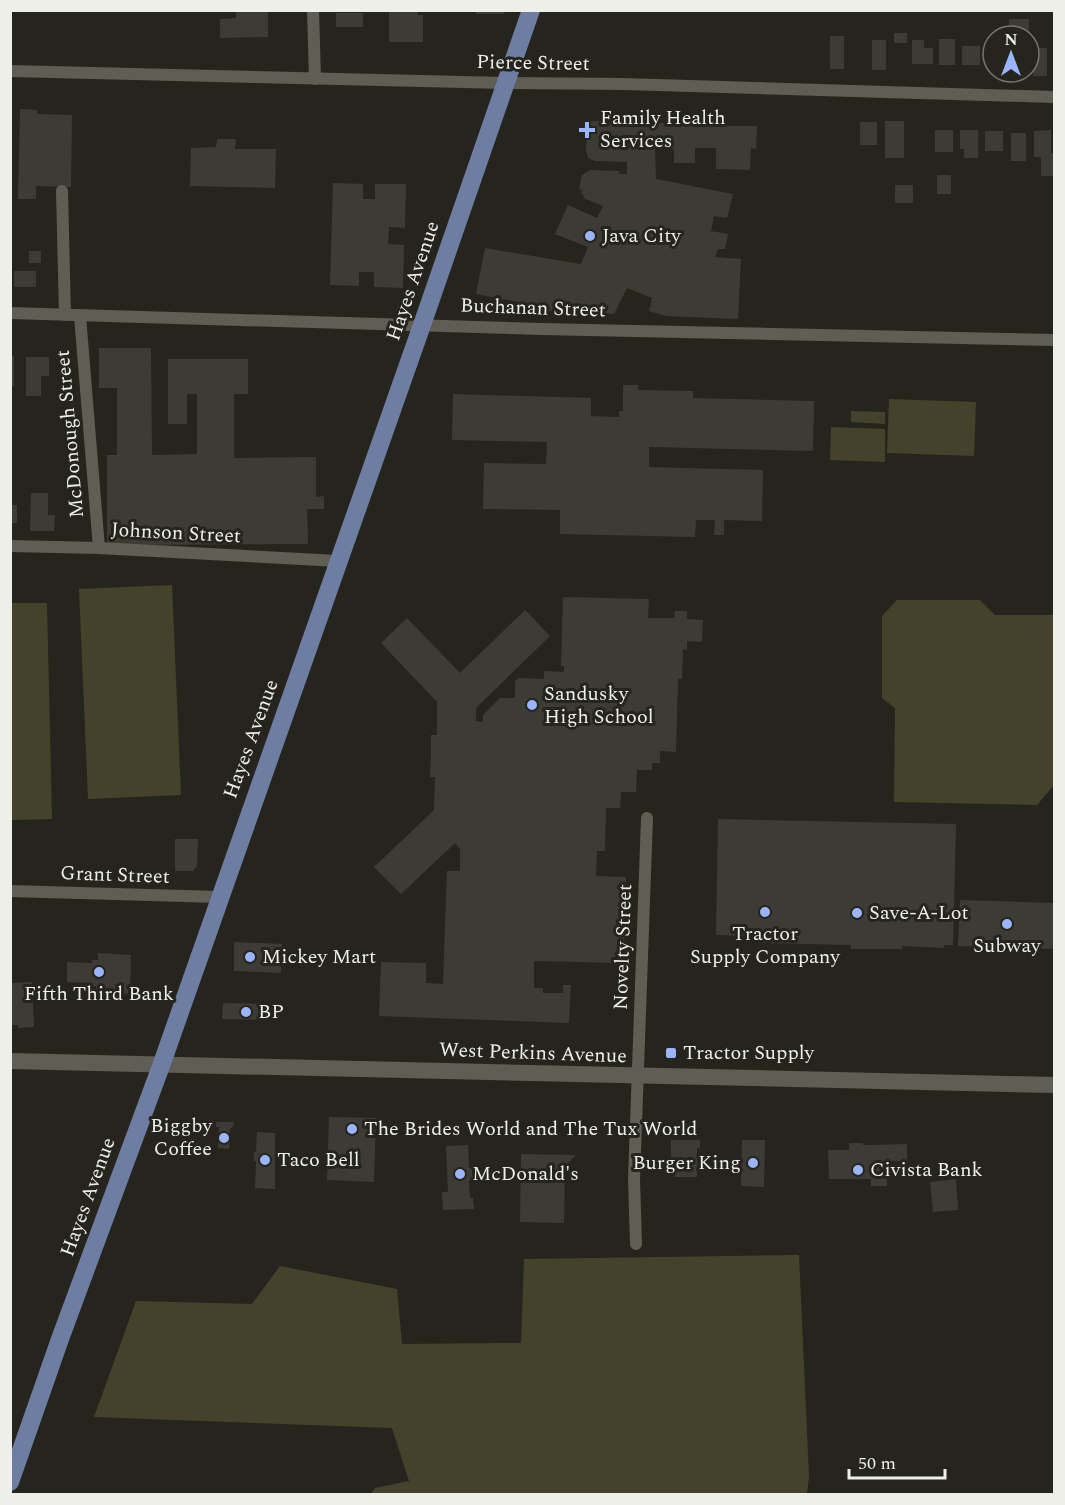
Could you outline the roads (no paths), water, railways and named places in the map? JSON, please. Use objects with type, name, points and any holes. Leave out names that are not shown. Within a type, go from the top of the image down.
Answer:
[{"type":"main road","name":"Hayes Avenue","points":[[10,1482],[160,1066],[531,10]]},
{"type":"main road","name":"West Perkins Avenue","points":[[10,1061],[1054,1085]]},
{"type":"street","points":[[313,10],[315,79]]},
{"type":"street","name":"Pierce Street","points":[[10,71],[624,84],[1054,97]]},
{"type":"street","points":[[62,191],[65,315]]},
{"type":"street","name":"Buchanan Street","points":[[10,313],[1054,340]]},
{"type":"street","name":"McDonough Street","points":[[80,316],[99,548]]},
{"type":"street","name":"Johnson Street","points":[[10,546],[99,548],[338,561]]},
{"type":"street","name":"Novelty Street","points":[[636,1244],[634,1179],[647,818]]},
{"type":"street","name":"Grant Street","points":[[10,891],[219,897]]},
{"type":"place","name":"Family Health Services","points":[[587,130]]},
{"type":"place","name":"Java City","points":[[590,236]]},
{"type":"place","name":"Sandusky High School","points":[[532,705]]},
{"type":"place","name":"Tractor Supply Company","points":[[765,912]]},
{"type":"place","name":"Save-A-Lot","points":[[857,913]]},
{"type":"place","name":"Subway","points":[[1007,924]]},
{"type":"place","name":"Mickey Mart","points":[[250,957]]},
{"type":"place","name":"Fifth Third Bank","points":[[99,972]]},
{"type":"place","name":"BP","points":[[246,1012]]},
{"type":"place","name":"Tractor Supply","points":[[671,1053]]},
{"type":"place","name":"The Brides World and The Tux World","points":[[352,1129]]},
{"type":"place","name":"Biggby Coffee","points":[[224,1138]]},
{"type":"place","name":"Taco Bell","points":[[265,1160]]},
{"type":"place","name":"Burger King","points":[[753,1163]]},
{"type":"place","name":"Civista Bank","points":[[858,1170]]},
{"type":"place","name":"McDonald's","points":[[460,1174]]}]
